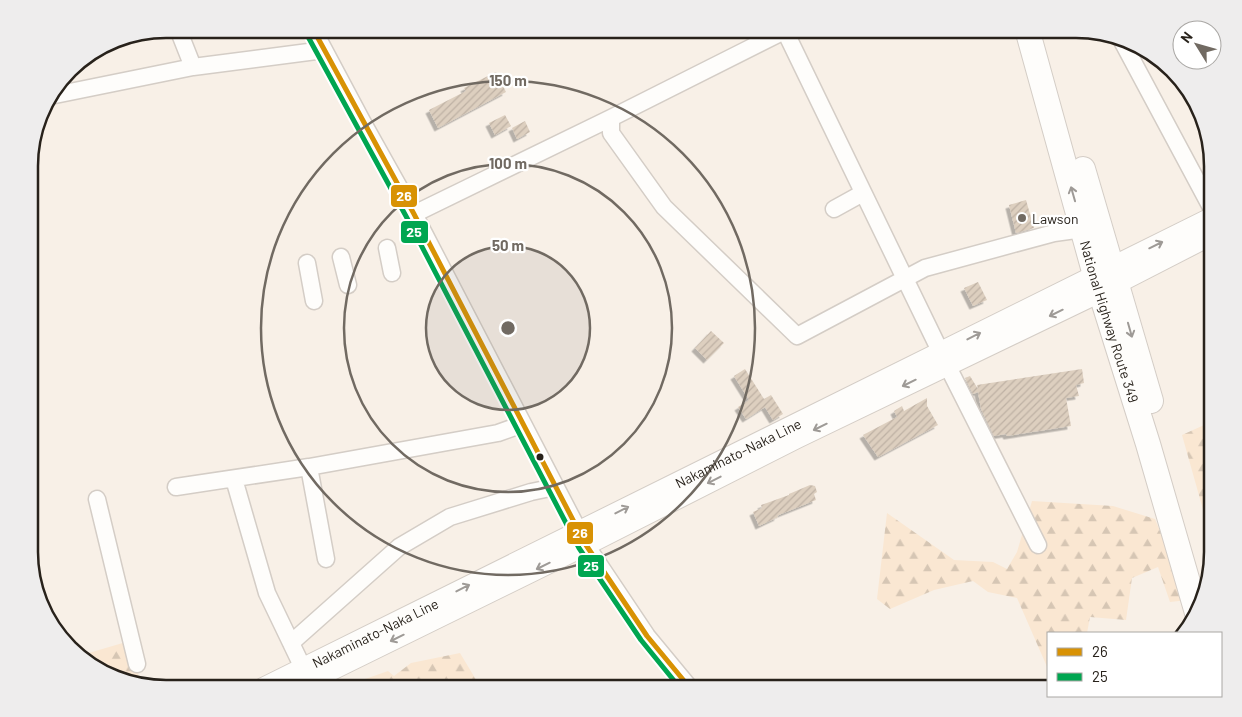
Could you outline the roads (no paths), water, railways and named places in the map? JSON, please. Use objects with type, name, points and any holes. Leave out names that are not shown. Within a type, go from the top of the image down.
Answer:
[{"type":"highway","name":"National Highway Route 349","points":[[1030,38],[1083,229],[1106,279],[1201,579]]},
{"type":"highway","name":"National Highway Route 349","points":[[1042,38],[1151,453],[1194,602]]},
{"type":"main road","name":"Nakaminato-Naka Line","points":[[1106,279],[1204,222]]},
{"type":"main road","name":"Nakaminato-Naka Line","points":[[309,680],[582,538],[794,432],[1106,279],[1204,238]]},
{"type":"street","points":[[182,38],[193,67]]},
{"type":"street","points":[[318,38],[414,214],[582,538],[647,636],[683,679]]},
{"type":"street","points":[[414,214],[771,38]]},
{"type":"street","points":[[791,38],[944,359],[1038,545]]},
{"type":"street","points":[[1125,47],[1204,194]]},
{"type":"street","points":[[60,94],[193,67],[324,50]]},
{"type":"street","points":[[611,118],[611,133],[664,207],[797,336],[925,268],[1054,233],[1083,229]]},
{"type":"street","points":[[834,209],[863,192]]},
{"type":"street","points":[[387,248],[392,273]]},
{"type":"street","points":[[341,257],[348,285]]},
{"type":"street","points":[[307,263],[314,300]]},
{"type":"street","points":[[176,487],[309,467],[498,432],[523,424]]},
{"type":"street","points":[[309,467],[326,559]]},
{"type":"street","points":[[234,479],[267,594],[307,680]]},
{"type":"street","points":[[291,644],[399,547],[450,517],[531,492],[555,487]]},
{"type":"street","points":[[97,499],[137,664]]},
{"type":"place","name":"Lawson","points":[[1022,218]]}]
